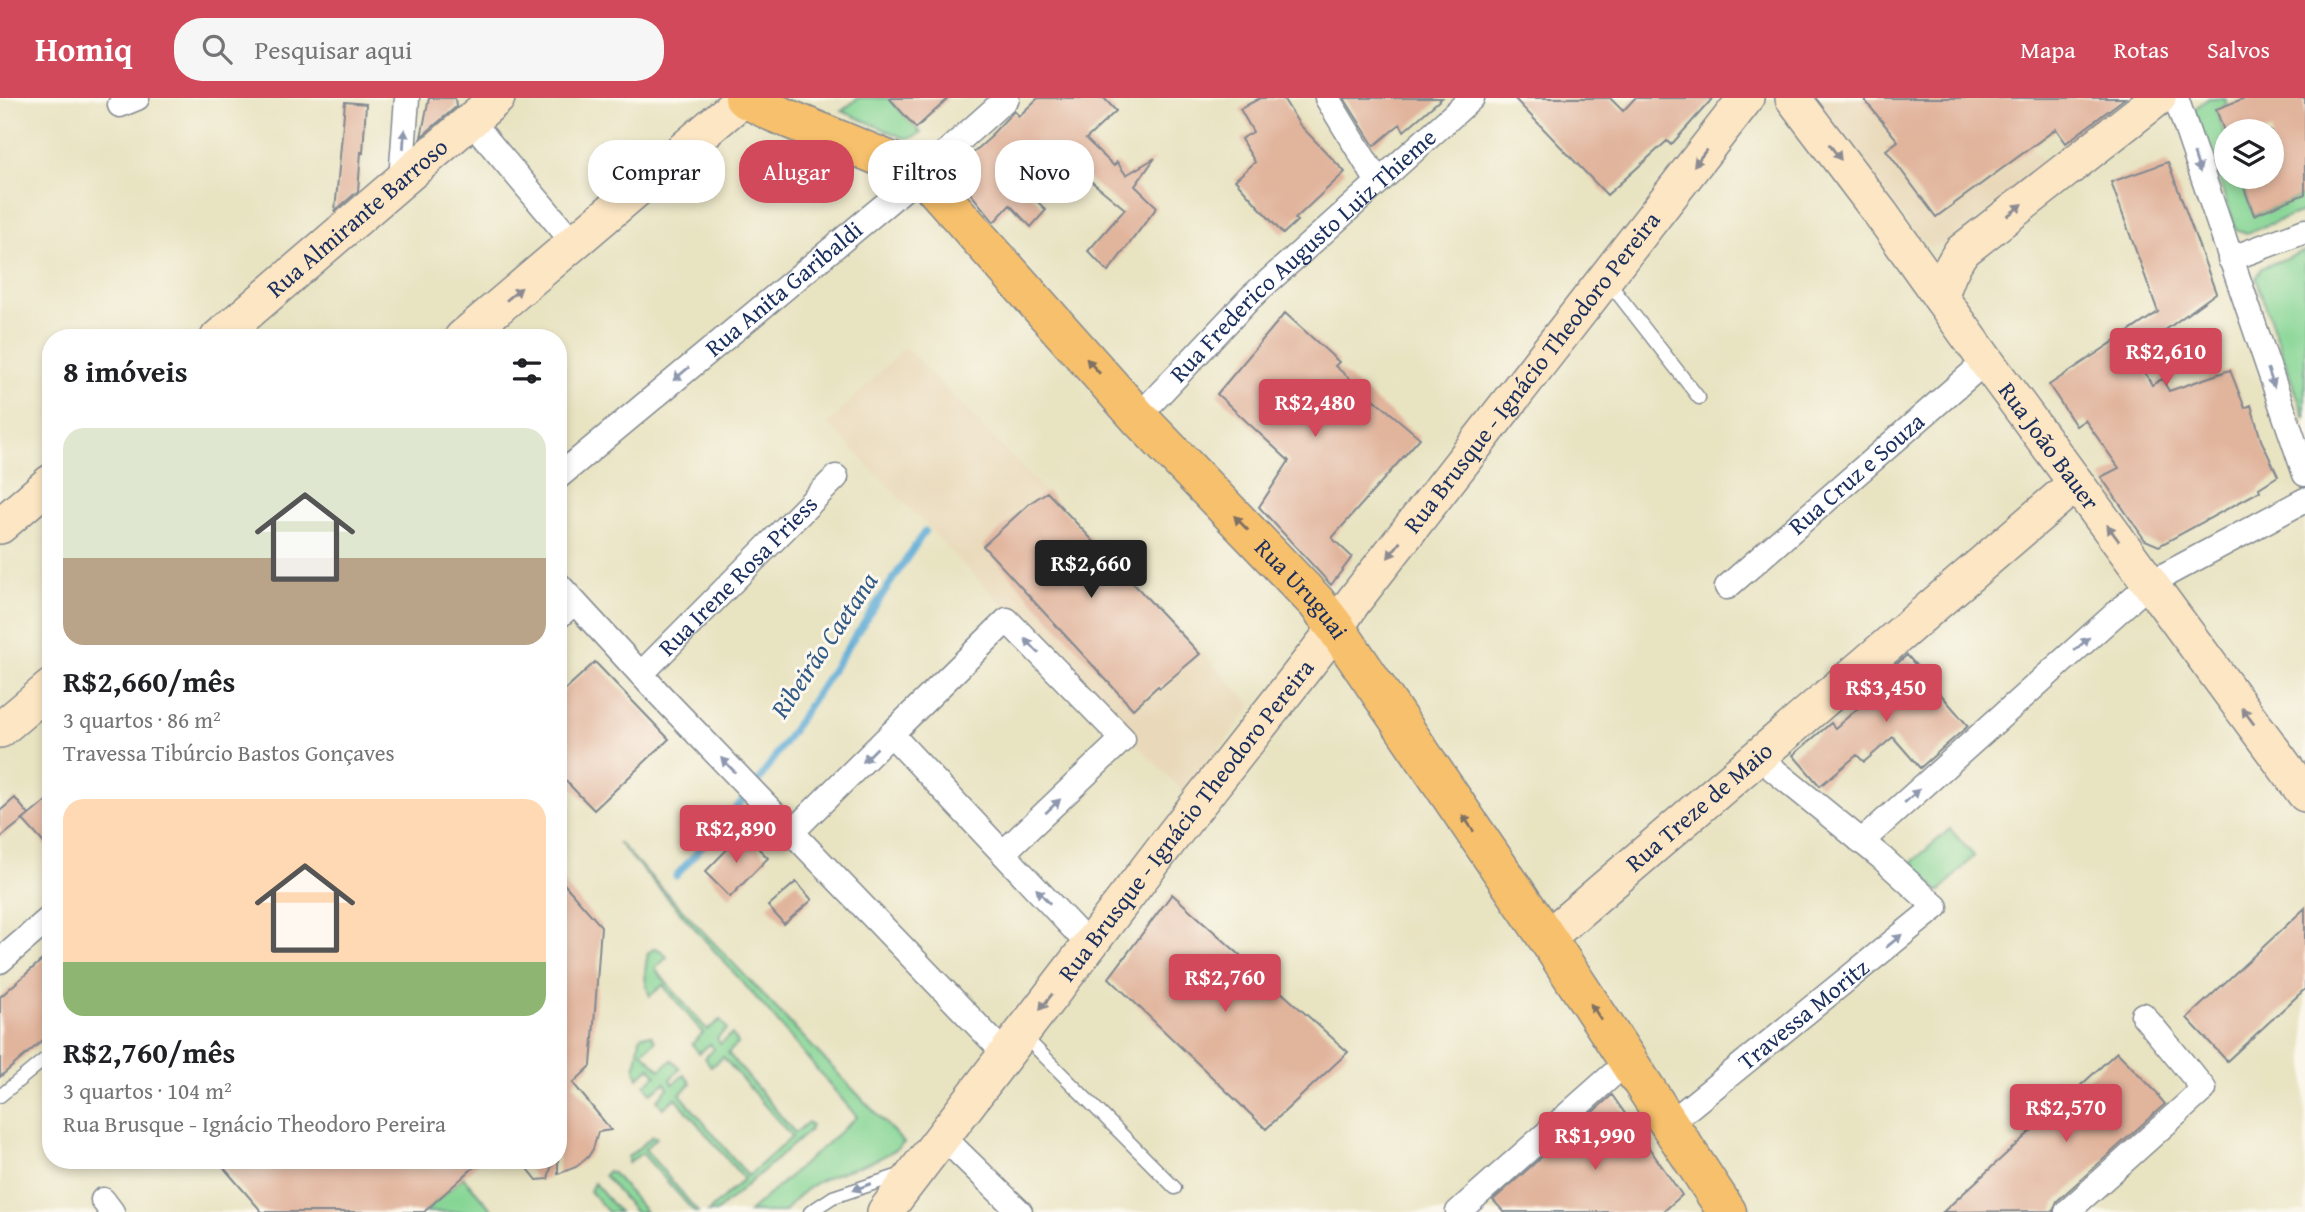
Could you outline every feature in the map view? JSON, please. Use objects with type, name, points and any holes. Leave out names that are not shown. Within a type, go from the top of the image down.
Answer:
[{"type":"main road","name":"Rua Uruguai","points":[[744,98],[868,152]]},
{"type":"main road","name":"Rua Uruguai","points":[[948,203],[1139,417],[1316,602],[1336,628],[1670,1123],[1716,1207]]},
{"type":"street","points":[[401,180],[407,98]]},
{"type":"street","name":"Rua Almirante Barroso","points":[[228,329],[497,98]]},
{"type":"street","points":[[473,329],[744,98]]},
{"type":"street","name":"Rua Anita Garibaldi","points":[[960,140],[1007,98]]},
{"type":"street","points":[[1327,98],[1378,182]]},
{"type":"street","name":"Rua Frederico Augusto Luiz Thieme","points":[[1139,417],[1250,298],[1472,98]]},
{"type":"street","name":"Rua Brusque - Ignácio Theodoro Pereira","points":[[885,1212],[1175,832],[1746,98]]},
{"type":"street","name":"Rua João Bauer","points":[[1793,98],[2150,583],[2299,776]]},
{"type":"street","points":[[1941,298],[1948,273],[1961,252],[2158,98]]},
{"type":"street","points":[[2176,98],[2305,474]]},
{"type":"street","points":[[471,121],[574,243]]},
{"type":"street","name":"Rua Anita Garibaldi","points":[[567,470],[887,203]]},
{"type":"street","points":[[2230,259],[2305,232]]},
{"type":"street","points":[[1910,254],[1927,258],[1945,257],[1961,252]]},
{"type":"street","name":"Rua Cruz e Souza","points":[[1727,587],[1986,361]]},
{"type":"street","name":"Rua Irene Rosa Priess","points":[[641,674],[836,477]]},
{"type":"street","name":"Rua Treze de Maio","points":[[1547,938],[2076,483]]},
{"type":"street","points":[[0,526],[42,490]]},
{"type":"street","points":[[1758,757],[1861,842],[2150,583],[2305,500]]},
{"type":"street","points":[[567,593],[792,832],[1014,1044]]},
{"type":"street","points":[[792,832],[1007,620],[1123,739],[1003,853]]},
{"type":"street","points":[[0,730],[42,695]]},
{"type":"street","points":[[891,734],[1090,946]]},
{"type":"street","name":"Travessa Moritz","points":[[1670,1123],[1936,907],[1861,842]]},
{"type":"street","points":[[0,961],[42,925]]},
{"type":"street","points":[[2067,1212],[2204,1089],[2143,1015]]},
{"type":"street","points":[[1458,1212],[1628,1061]]},
{"type":"street","points":[[943,1136],[1020,1212]]},
{"type":"lane","points":[[1606,279],[1699,398]]},
{"type":"lane","points":[[567,617],[579,606]]},
{"type":"lane","points":[[1014,1044],[1175,1188]]},
{"type":"lane","points":[[0,1096],[42,1061]]},
{"type":"lane","points":[[810,1212],[833,1197],[917,1170]]},
{"type":"shaded area","points":[[1815,98],[1993,98],[2045,165],[1946,244],[1930,247],[1915,233]]},
{"type":"shaded area","points":[[905,347],[1252,705],[1185,794],[828,424]]},
{"type":"green space","points":[[858,98],[889,98],[921,133],[904,138],[842,111]]},
{"type":"green space","points":[[2209,98],[2225,98],[2227,105],[2216,109],[2220,119],[2214,119],[2214,166],[2194,109]]},
{"type":"green space","points":[[2222,189],[2244,189],[2254,215],[2305,194],[2305,211],[2246,233],[2236,229]]},
{"type":"green space","points":[[2305,251],[2305,418],[2256,278],[2261,268]]},
{"type":"green space","points":[[1950,829],[1974,856],[1939,892],[1912,862]]},
{"type":"green space","points":[[618,842],[904,1143],[873,1161],[811,1186],[785,1212],[749,1212],[857,1117],[768,1011]]},
{"type":"green space","points":[[655,948],[667,957],[655,969],[707,1030],[720,1020],[727,1029],[717,1038],[720,1044],[732,1034],[738,1043],[728,1053],[795,1133],[808,1122],[811,1125],[810,1130],[716,1212],[708,1212],[744,1179],[676,1098],[663,1108],[657,1100],[668,1088],[665,1083],[651,1093],[645,1085],[656,1075],[650,1068],[638,1078],[635,1070],[642,1035],[651,1035],[655,1041],[642,1052],[660,1070],[672,1060],[680,1069],[670,1079],[673,1084],[684,1075],[691,1083],[680,1094],[748,1176],[792,1137],[723,1057],[711,1067],[705,1058],[714,1049],[710,1044],[699,1053],[692,1044],[703,1033],[663,985],[650,996],[645,969],[648,953]]},
{"type":"green space","points":[[653,1136],[657,1138],[645,1149],[698,1212],[694,1212],[642,1153],[628,1163],[628,1157]]},
{"type":"green space","points":[[608,1171],[613,1173],[646,1212],[635,1212],[604,1175]]},
{"type":"green space","points":[[463,1177],[494,1212],[424,1212]]},
{"type":"green space","points":[[594,1183],[619,1212],[608,1212],[590,1191]]},
{"type":"building","points":[[429,98],[455,98],[456,107],[421,137]]},
{"type":"building","points":[[889,98],[949,98],[916,128]]},
{"type":"building","points":[[1038,98],[1104,98],[1116,111],[1087,140],[995,140],[995,203],[1039,203],[1046,210],[1031,227],[1010,205],[994,222],[978,203],[981,203],[981,146],[1014,111],[1019,116]]},
{"type":"building","points":[[1260,98],[1283,98],[1299,124],[1345,172],[1295,219],[1297,221],[1283,234],[1235,180],[1255,162],[1241,139],[1253,132],[1240,109]]},
{"type":"building","points":[[1344,98],[1442,98],[1404,131],[1400,124],[1374,146]]},
{"type":"building","points":[[1514,98],[1610,98],[1623,111],[1635,98],[1713,98],[1671,145],[1667,141],[1607,195]]},
{"type":"building","points":[[1863,98],[2125,98],[2066,143],[2056,129],[1936,217],[1886,150],[1898,141]]},
{"type":"building","points":[[2245,98],[2305,98],[2305,194],[2254,215],[2244,189],[2284,189],[2284,119],[2220,119],[2216,109]]},
{"type":"building","points":[[345,102],[366,104],[363,153],[361,152],[358,191],[335,211]]},
{"type":"building","points":[[1094,147],[1114,166],[1117,162],[1126,175],[1155,158],[1135,186],[1157,207],[1108,272],[1088,251],[1125,209],[1094,184]]},
{"type":"building","points":[[2168,162],[2216,293],[2134,353],[2152,385],[2162,379],[2169,391],[2230,370],[2245,408],[2251,405],[2261,440],[2278,476],[2259,488],[2260,491],[2159,546],[2145,540],[2101,477],[2119,468],[2085,420],[2076,426],[2049,385],[2158,312],[2111,182]]},
{"type":"building","points":[[1285,313],[1339,362],[1335,366],[1420,438],[1332,538],[1352,557],[1331,585],[1259,507],[1289,461],[1217,394]]},
{"type":"building","points":[[1047,492],[1200,654],[1133,709],[983,546],[1030,503]]},
{"type":"building","points":[[1907,655],[1968,726],[1920,768],[1893,737],[1864,762],[1857,755],[1820,786],[1793,755],[1831,723],[1835,728],[1864,703],[1858,697]]},
{"type":"building","points":[[595,662],[669,739],[594,810],[567,782],[567,688]]},
{"type":"building","points":[[15,798],[29,815],[0,838],[0,811]]},
{"type":"building","points":[[42,804],[42,841],[23,820]]},
{"type":"building","points":[[743,833],[768,858],[730,897],[705,872]]},
{"type":"building","points":[[796,882],[812,900],[784,924],[768,906]]},
{"type":"building","points":[[567,887],[601,926],[591,1066],[573,1083],[611,1130],[598,1132],[588,1157],[576,1167],[558,1174],[558,1169],[567,1169]]},
{"type":"building","points":[[1172,894],[1348,1052],[1266,1129],[1109,978]]},
{"type":"building","points":[[2305,908],[2305,989],[2227,1061],[2187,1018]]},
{"type":"building","points":[[42,960],[42,1041],[0,1077],[0,997]]},
{"type":"building","points":[[2117,1052],[2165,1104],[2057,1201],[2053,1211],[1943,1212]]},
{"type":"building","points":[[1612,1095],[1682,1195],[1663,1212],[1504,1212],[1493,1200]]},
{"type":"building","points":[[225,1169],[472,1169],[424,1212],[262,1212]]},
{"type":"building","points":[[528,1169],[551,1169],[548,1179],[537,1180]]},
{"type":"waterway","name":"Ribeirão Caetana","points":[[758,782],[925,531]]},
{"type":"waterway","name":"Ribeirão Caetana","points":[[676,876],[742,801]]}]
